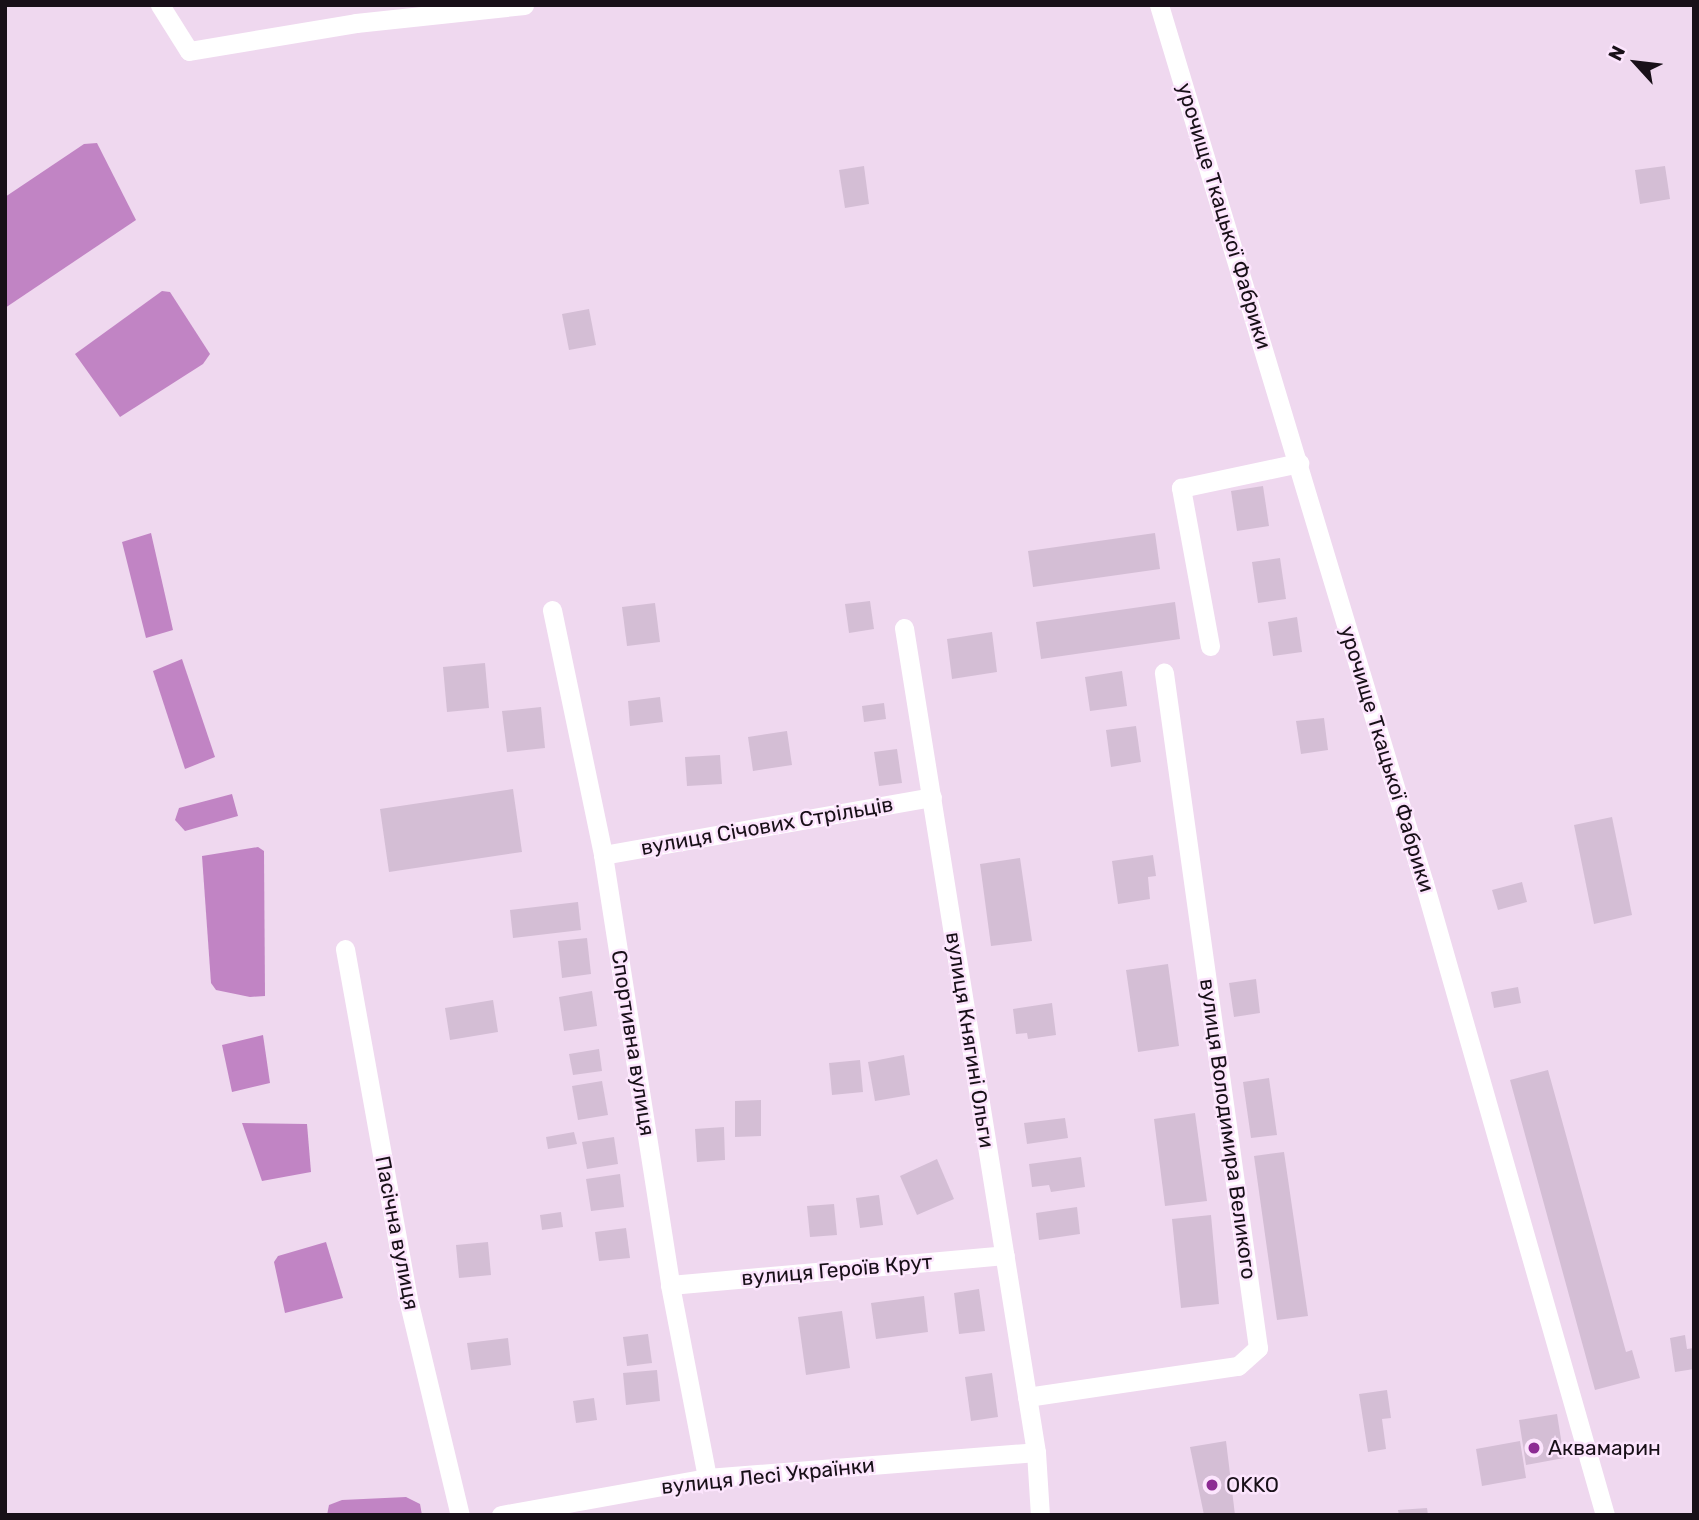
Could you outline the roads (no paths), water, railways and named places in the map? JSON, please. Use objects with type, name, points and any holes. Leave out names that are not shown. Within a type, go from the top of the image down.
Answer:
[{"type":"street","points":[[160,5],[189,51],[356,23],[524,5]]},
{"type":"street","name":"урочище Ткацької Фабрики","points":[[1159,5],[1298,463],[1605,1515]]},
{"type":"street","points":[[1210,646],[1181,488],[1298,463]]},
{"type":"street","name":"Спортивна вулиця","points":[[552,610],[603,855],[670,1285],[707,1478]]},
{"type":"street","name":"вулиця Княгині Ольги","points":[[904,628],[1036,1452],[1040,1515]]},
{"type":"street","name":"вулиця Володимира Великого","points":[[1027,1397],[1238,1366],[1258,1348],[1164,673]]},
{"type":"street","name":"вулиця Січових Стрільців","points":[[603,855],[932,797]]},
{"type":"street","name":"Пасічна вулиця","points":[[345,949],[407,1295],[460,1515]]},
{"type":"street","name":"вулиця Героїв Крут","points":[[670,1285],[1004,1255]]},
{"type":"street","name":"вулиця Лесі Українки","points":[[501,1515],[707,1478],[1036,1452]]},
{"type":"place","name":"Аквамарин","points":[[1534,1448]]},
{"type":"place","name":"OKKO","points":[[1212,1485]]}]
